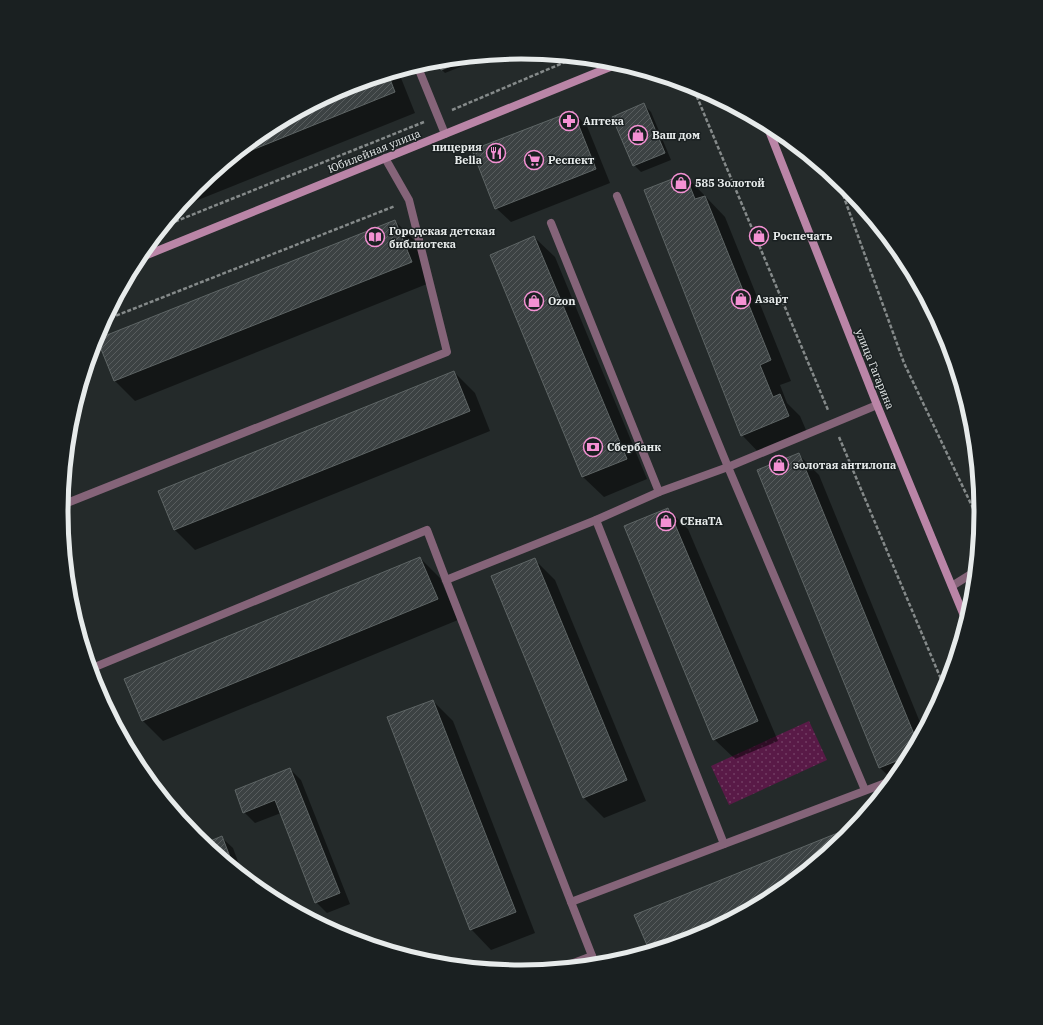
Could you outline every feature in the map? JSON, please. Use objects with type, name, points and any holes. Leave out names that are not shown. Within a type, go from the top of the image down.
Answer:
[{"type":"main road","name":"Юбилейная улица","points":[[149,254],[608,68]]},
{"type":"main road","name":"улица Гагарина","points":[[770,133],[877,405],[963,614]]},
{"type":"lane","points":[[419,71],[445,134]]},
{"type":"lane","points":[[68,502],[447,352],[409,200],[385,158]]},
{"type":"lane","points":[[618,196],[728,467],[865,790]]},
{"type":"lane","points":[[551,223],[659,492]]},
{"type":"lane","points":[[446,580],[596,520],[659,492],[728,467],[877,405]]},
{"type":"lane","points":[[596,520],[724,844]]},
{"type":"lane","points":[[95,667],[426,530],[594,960]]},
{"type":"lane","points":[[952,586],[971,574]]},
{"type":"lane","points":[[571,902],[886,783]]},
{"type":"lane","points":[[575,963],[592,956]]},
{"type":"path","points":[[173,222],[438,116],[568,62]]},
{"type":"path","points":[[696,94],[942,681]]},
{"type":"path","points":[[842,192],[904,363],[975,512]]},
{"type":"path","points":[[113,317],[409,200]]},
{"type":"shaded area","points":[[809,721],[827,760],[729,805],[711,766]]},
{"type":"building","points":[[457,64],[441,70],[440,67]]},
{"type":"building","points":[[390,79],[395,92],[245,153],[270,135],[295,120],[348,94]]},
{"type":"building","name":"Ваш дом","points":[[644,103],[665,153],[633,166],[612,117]]},
{"type":"building","name":"Респект","points":[[573,111],[596,169],[495,209],[472,150]]},
{"type":"building","points":[[685,174],[695,199],[705,196],[771,360],[760,365],[773,397],[780,394],[789,416],[741,436],[644,190]]},
{"type":"building","points":[[395,220],[412,262],[114,381],[100,347],[104,336]]},
{"type":"building","points":[[534,236],[627,459],[582,477],[490,255]]},
{"type":"building","points":[[454,371],[470,411],[174,530],[158,491]]},
{"type":"building","points":[[799,453],[915,737],[902,759],[879,768],[757,470]]},
{"type":"building","points":[[668,508],[758,721],[713,740],[624,526]]},
{"type":"building","points":[[420,557],[438,599],[142,721],[124,679]]},
{"type":"building","points":[[535,558],[627,780],[583,798],[491,576]]},
{"type":"building","points":[[433,700],[516,912],[470,930],[387,717]]},
{"type":"building","points":[[290,768],[340,893],[315,903],[275,800],[243,813],[235,790]]},
{"type":"building","points":[[845,830],[821,853],[773,890],[722,919],[695,931],[648,948],[634,915]]},
{"type":"building","points":[[222,836],[232,861],[222,853],[210,841]]},
{"type":"place","name":"Аптека","points":[[569,121]]},
{"type":"place","name":"Ваш дом","points":[[638,135]]},
{"type":"place","name":"пицерия Bella","points":[[496,153]]},
{"type":"place","name":"Респект","points":[[534,160]]},
{"type":"place","name":"585 Золотой","points":[[681,183]]},
{"type":"place","name":"Роспечать","points":[[759,236]]},
{"type":"place","name":"Городская детская библиотека","points":[[375,237]]},
{"type":"place","name":"Азарт","points":[[741,299]]},
{"type":"place","name":"Ozon","points":[[534,301]]},
{"type":"place","name":"Сбербанк","points":[[593,447]]},
{"type":"place","name":"золотая антилопа","points":[[779,465]]},
{"type":"place","name":"СЕнаТА","points":[[666,521]]}]
